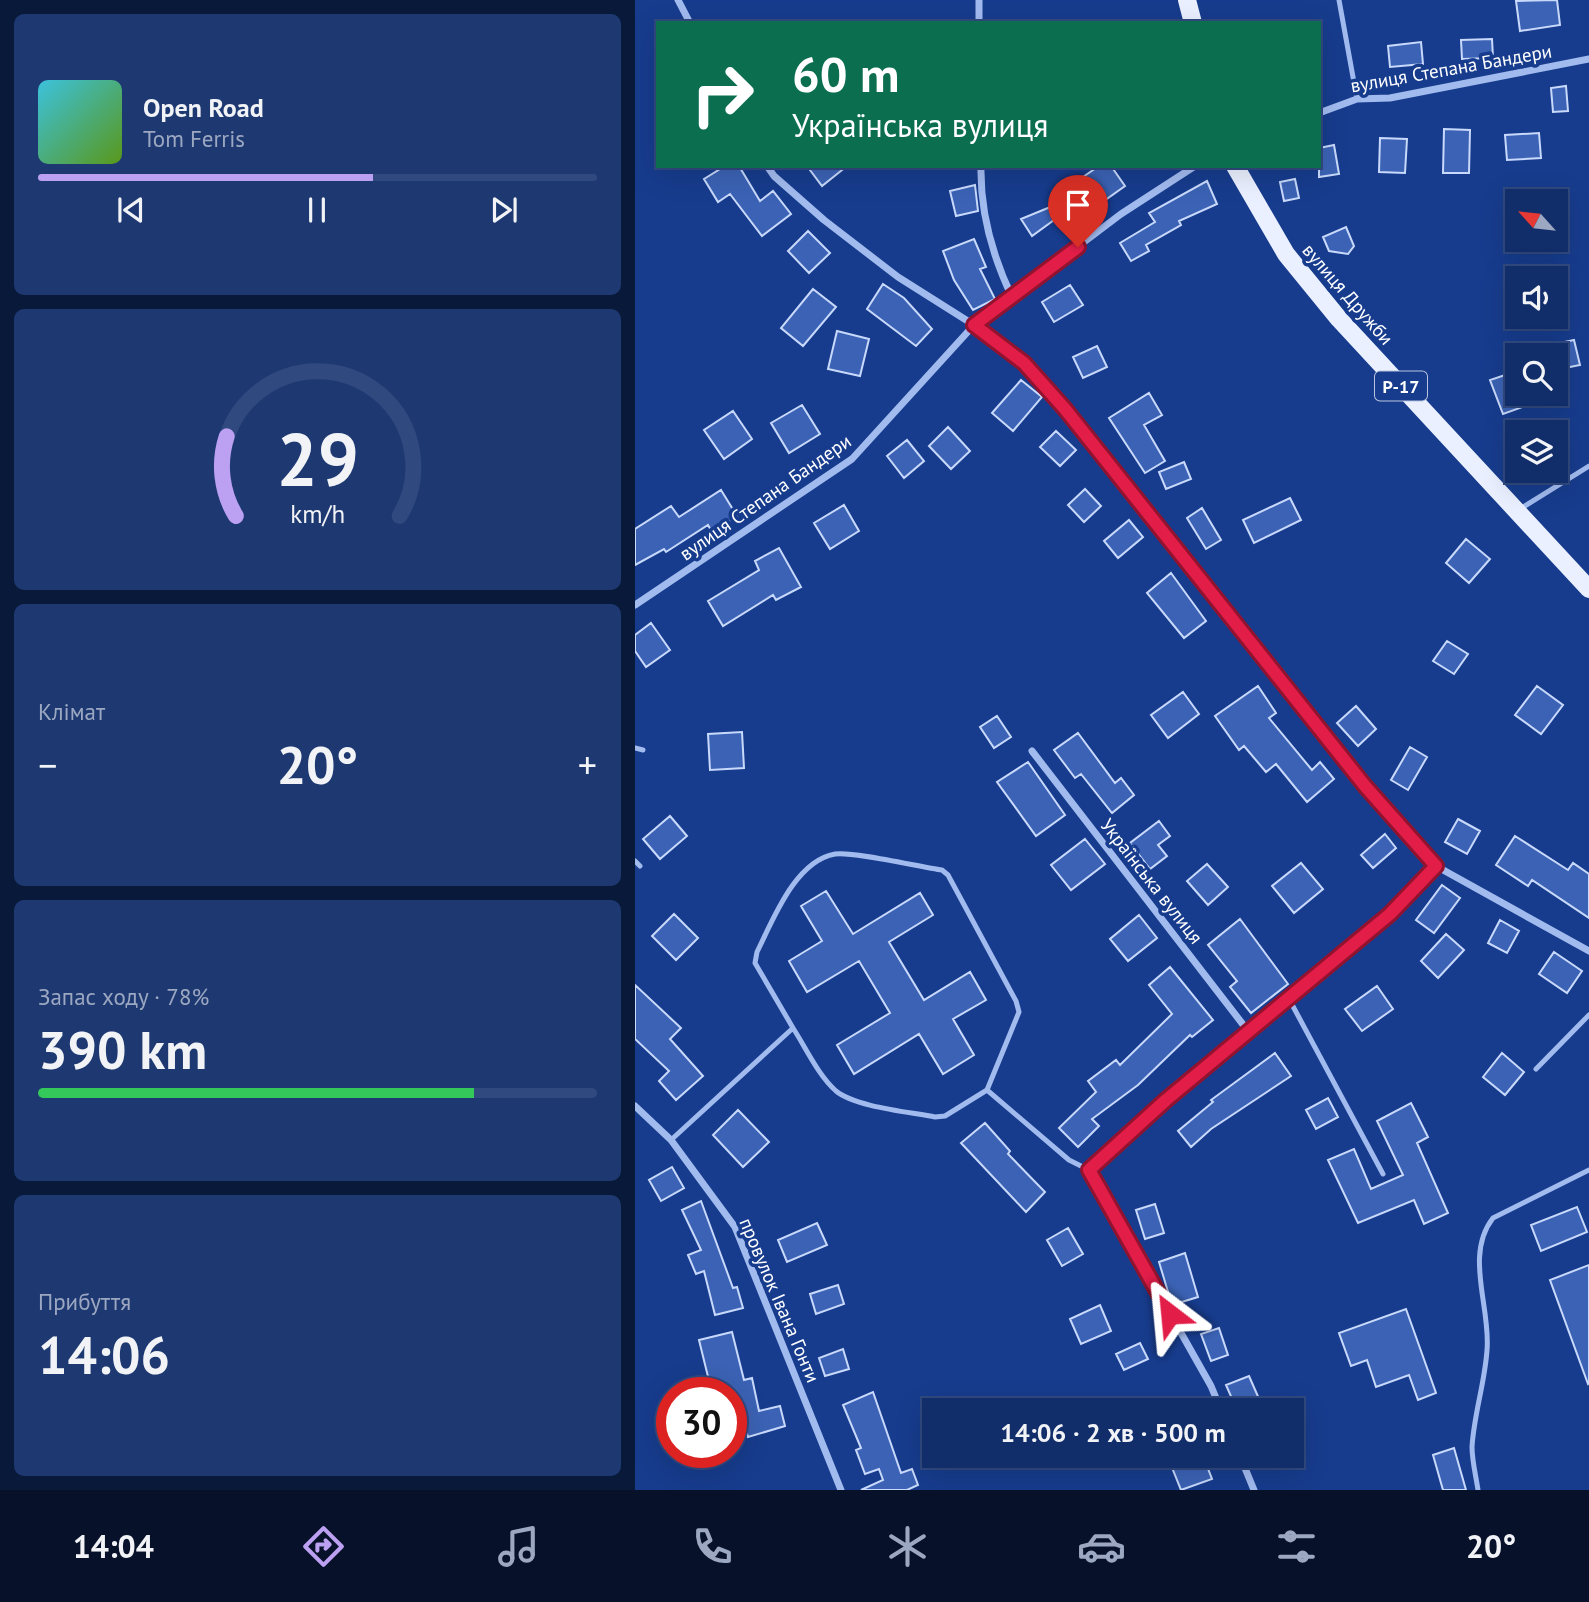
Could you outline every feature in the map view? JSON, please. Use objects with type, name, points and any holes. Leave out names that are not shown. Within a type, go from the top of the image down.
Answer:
[{"type":"main road","points":[[1187,0],[1192,21]]},
{"type":"main road","name":"вулиця Дружби","points":[[1236,168],[1286,254],[1312,287],[1589,589]]},
{"type":"street","points":[[678,0],[689,21]]},
{"type":"street","points":[[979,0],[979,21]]},
{"type":"street","name":"вулиця Степана Бандери","points":[[1321,112],[1358,99],[1390,98],[1589,59]]},
{"type":"street","points":[[768,168],[824,220],[898,277],[974,325],[1024,363],[1065,409],[1365,786],[1436,866],[1589,951]]},
{"type":"street","points":[[981,168],[984,220],[997,265],[1012,296]]},
{"type":"street","name":"вулиця Степана Бандери","points":[[635,605],[852,459],[974,325],[1121,214],[1192,168]]},
{"type":"street","name":"Українська вулиця","points":[[1032,751],[1248,1031]]},
{"type":"street","points":[[1216,1398],[1089,1170],[1248,1031],[1390,914],[1436,866]]},
{"type":"street","name":"провулок Івана Гонти","points":[[635,1106],[671,1140],[735,1227],[841,1490]]},
{"type":"street","points":[[1245,1468],[1254,1490]]},
{"type":"lane","points":[[1339,0],[1358,99]]},
{"type":"lane","points":[[1517,511],[1589,466]]},
{"type":"lane","points":[[635,748],[643,750]]},
{"type":"lane","points":[[836,854],[942,870],[1017,1001],[1019,1012],[987,1090],[945,1116],[935,1117],[851,1099],[837,1091],[793,1028],[755,963],[757,952],[788,890],[802,874],[836,854]]},
{"type":"lane","points":[[1288,997],[1383,1174]]},
{"type":"lane","points":[[1536,1069],[1589,1015]]},
{"type":"lane","points":[[671,1140],[793,1028]]},
{"type":"lane","points":[[987,1090],[1069,1160],[1089,1170]]},
{"type":"lane","points":[[1478,1490],[1472,1449],[1488,1349],[1487,1318],[1479,1275],[1485,1228],[1493,1218],[1589,1170]]},
{"type":"building","points":[[1557,0],[1560,25],[1520,31],[1516,1]]},
{"type":"building","points":[[1492,39],[1493,58],[1462,59],[1461,40]]},
{"type":"building","points":[[1421,42],[1423,64],[1390,67],[1388,46]]},
{"type":"building","points":[[1566,86],[1568,111],[1553,112],[1551,88]]},
{"type":"building","points":[[1444,129],[1470,130],[1469,173],[1443,173]]},
{"type":"building","points":[[1539,133],[1541,158],[1507,160],[1505,135]]},
{"type":"building","points":[[1380,138],[1407,139],[1405,173],[1379,172]]},
{"type":"building","points":[[1334,145],[1339,174],[1319,177],[1321,148]]},
{"type":"building","points":[[722,168],[740,168],[760,201],[773,191],[791,214],[762,236],[730,194],[718,202],[704,179]]},
{"type":"building","points":[[808,168],[844,168],[822,186]]},
{"type":"building","points":[[1096,168],[1112,168],[1125,186],[1101,203],[1083,177]]},
{"type":"building","points":[[1295,179],[1299,198],[1284,201],[1280,182]]},
{"type":"building","points":[[1207,181],[1217,204],[1179,221],[1181,225],[1146,245],[1149,251],[1131,261],[1120,243],[1155,222],[1149,213]]},
{"type":"building","points":[[975,185],[978,211],[956,216],[950,191]]},
{"type":"building","points":[[1077,196],[1080,201],[1032,236],[1021,219]]},
{"type":"building","points":[[1346,227],[1354,246],[1348,254],[1329,251],[1323,237]]},
{"type":"building","points":[[808,231],[830,253],[809,273],[788,251]]},
{"type":"building","points":[[974,239],[986,267],[980,269],[995,299],[973,310],[954,280],[943,251]]},
{"type":"building","points":[[883,284],[904,298],[932,329],[916,346],[867,309]]},
{"type":"building","points":[[1070,285],[1083,305],[1054,322],[1042,302]]},
{"type":"building","points":[[813,289],[836,307],[803,346],[781,328]]},
{"type":"building","points":[[837,331],[869,339],[860,376],[828,369]]},
{"type":"building","points":[[1574,340],[1580,365],[1568,367],[1568,343],[1560,343]]},
{"type":"building","points":[[1097,346],[1107,367],[1083,378],[1073,357]]},
{"type":"building","points":[[1505,375],[1505,406],[1525,406],[1503,414],[1490,380]]},
{"type":"building","points":[[1021,380],[1042,397],[1013,431],[992,413]]},
{"type":"building","points":[[1149,393],[1162,415],[1144,425],[1165,461],[1145,473],[1109,418]]},
{"type":"building","points":[[802,405],[820,434],[789,453],[771,423]]},
{"type":"building","points":[[733,411],[752,439],[724,459],[704,430]]},
{"type":"building","points":[[948,427],[970,451],[951,469],[929,446]]},
{"type":"building","points":[[1056,431],[1076,450],[1060,466],[1040,447]]},
{"type":"building","points":[[907,440],[924,461],[904,478],[887,456]]},
{"type":"building","points":[[1184,462],[1191,479],[1166,489],[1159,472]]},
{"type":"building","points":[[1085,489],[1101,506],[1084,522],[1068,505]]},
{"type":"building","points":[[721,490],[737,516],[712,532],[708,525],[666,552],[664,549],[635,565],[635,529],[671,506],[679,517]]},
{"type":"building","points":[[1290,498],[1301,520],[1254,543],[1243,520]]},
{"type":"building","points":[[844,505],[859,531],[830,549],[814,523]]},
{"type":"building","points":[[1202,508],[1221,540],[1206,549],[1187,518]]},
{"type":"building","points":[[1129,520],[1143,537],[1118,558],[1104,541]]},
{"type":"building","points":[[1466,539],[1490,559],[1469,583],[1446,563]]},
{"type":"building","points":[[779,548],[801,587],[776,600],[773,595],[723,626],[708,601],[759,570],[755,561]]},
{"type":"building","points":[[1171,573],[1206,621],[1184,638],[1147,593]]},
{"type":"building","points":[[651,623],[670,650],[646,667],[635,651],[635,635]]},
{"type":"building","points":[[1447,641],[1468,654],[1454,674],[1433,661]]},
{"type":"building","points":[[1258,686],[1276,713],[1269,718],[1312,770],[1320,762],[1334,779],[1307,802],[1276,764],[1266,772],[1244,746],[1239,750],[1215,716]]},
{"type":"building","points":[[1537,686],[1563,705],[1541,734],[1515,715]]},
{"type":"building","points":[[1183,692],[1199,714],[1168,738],[1151,715]]},
{"type":"building","points":[[1356,706],[1376,729],[1358,746],[1337,723]]},
{"type":"building","points":[[997,716],[1011,737],[994,748],[980,727]]},
{"type":"building","points":[[742,732],[744,768],[710,770],[708,734]]},
{"type":"building","points":[[1078,733],[1115,783],[1121,778],[1134,795],[1112,813],[1081,774],[1075,778],[1054,750]]},
{"type":"building","points":[[1410,747],[1427,757],[1408,790],[1391,780]]},
{"type":"building","points":[[1028,762],[1065,815],[1036,836],[997,782]]},
{"type":"building","points":[[670,816],[687,836],[660,859],[643,839]]},
{"type":"building","points":[[1458,819],[1480,831],[1467,854],[1445,842]]},
{"type":"building","points":[[1159,821],[1170,836],[1158,845],[1167,856],[1150,869],[1130,843]]},
{"type":"building","points":[[1385,834],[1396,848],[1373,868],[1361,855]]},
{"type":"building","points":[[1515,836],[1568,870],[1573,863],[1589,874],[1589,918],[1532,880],[1528,886],[1496,865]]},
{"type":"building","points":[[1085,839],[1105,864],[1071,890],[1051,865]]},
{"type":"building","points":[[1301,863],[1323,889],[1294,913],[1272,886]]},
{"type":"building","points":[[1207,864],[1228,887],[1208,905],[1187,881]]},
{"type":"building","points":[[1442,885],[1460,898],[1434,933],[1416,920]]},
{"type":"building","points":[[826,891],[853,934],[920,893],[933,915],[889,942],[924,1000],[970,972],[986,1000],[953,1019],[974,1055],[943,1074],[919,1034],[854,1074],[837,1045],[890,1013],[859,961],[807,992],[789,961],[822,941],[801,906]]},
{"type":"building","points":[[674,914],[698,938],[676,960],[652,936]]},
{"type":"building","points":[[1139,915],[1157,938],[1128,961],[1110,939]]},
{"type":"building","points":[[1240,919],[1288,984],[1251,1013],[1230,987],[1237,981],[1208,945]]},
{"type":"building","points":[[1500,920],[1519,931],[1507,953],[1488,943]]},
{"type":"building","points":[[1446,934],[1464,950],[1438,978],[1421,961]]},
{"type":"building","points":[[1554,952],[1582,971],[1567,993],[1539,974]]},
{"type":"building","points":[[1170,967],[1213,1020],[1192,1037],[1190,1035],[1138,1085],[1092,1119],[1099,1126],[1078,1147],[1059,1128],[1096,1092],[1088,1081],[1116,1060],[1120,1065],[1172,1014],[1149,985]]},
{"type":"building","points":[[635,985],[681,1028],[670,1039],[703,1076],[676,1100],[659,1081],[669,1071],[635,1039]]},
{"type":"building","points":[[1377,986],[1393,1009],[1362,1031],[1345,1009]]},
{"type":"building","points":[[1275,1053],[1291,1076],[1211,1129],[1191,1147],[1178,1131],[1213,1102],[1211,1100]]},
{"type":"building","points":[[1502,1053],[1524,1072],[1505,1095],[1483,1077]]},
{"type":"building","points":[[1328,1098],[1338,1117],[1316,1129],[1306,1110]]},
{"type":"building","points":[[1411,1103],[1428,1137],[1417,1143],[1448,1213],[1424,1224],[1414,1200],[1358,1223],[1328,1160],[1354,1149],[1371,1189],[1403,1175],[1377,1121]]},
{"type":"building","points":[[738,1110],[769,1142],[743,1167],[713,1135]]},
{"type":"building","points":[[985,1123],[1010,1151],[1008,1154],[1045,1192],[1026,1212],[961,1143]]},
{"type":"building","points":[[672,1167],[684,1188],[661,1201],[649,1180]]},
{"type":"building","points":[[701,1201],[743,1308],[715,1315],[704,1271],[696,1274],[688,1255],[701,1250],[682,1210]]},
{"type":"building","points":[[1155,1204],[1164,1233],[1145,1239],[1136,1210]]},
{"type":"building","points":[[1577,1207],[1587,1232],[1541,1251],[1531,1225]]},
{"type":"building","points":[[817,1223],[827,1245],[787,1262],[778,1240]]},
{"type":"building","points":[[1068,1228],[1083,1254],[1062,1266],[1047,1240]]},
{"type":"building","points":[[1185,1253],[1198,1297],[1172,1305],[1159,1262]]},
{"type":"building","points":[[1589,1265],[1589,1383],[1588,1384],[1550,1280]]},
{"type":"building","points":[[838,1285],[844,1304],[816,1314],[810,1294]]},
{"type":"building","points":[[1100,1305],[1111,1331],[1081,1344],[1070,1319]]},
{"type":"building","points":[[1406,1309],[1436,1393],[1418,1400],[1409,1375],[1376,1387],[1367,1360],[1351,1366],[1339,1333]]},
{"type":"building","points":[[1219,1328],[1228,1355],[1211,1361],[1201,1334]]},
{"type":"building","points":[[732,1332],[743,1377],[708,1377],[699,1340]]},
{"type":"building","points":[[1140,1343],[1148,1359],[1124,1370],[1116,1354]]},
{"type":"building","points":[[843,1349],[849,1369],[825,1376],[819,1358]]},
{"type":"building","points":[[1249,1376],[1259,1398],[1232,1398],[1226,1385]]},
{"type":"building","points":[[752,1378],[759,1411],[780,1406],[785,1426],[748,1437],[747,1379]]},
{"type":"building","points":[[873,1392],[901,1473],[912,1469],[918,1485],[907,1490],[861,1490],[883,1480],[879,1469],[865,1474],[856,1450],[861,1448],[843,1405]]},
{"type":"building","points":[[1454,1448],[1466,1490],[1443,1490],[1433,1455]]},
{"type":"building","points":[[1172,1468],[1208,1468],[1212,1479],[1181,1490]]},
{"type":"route","points":[[1078,247],[974,325],[1024,363],[1065,409],[1365,786],[1436,866],[1390,914],[1166,1100],[1089,1170],[1170,1314]]}]
